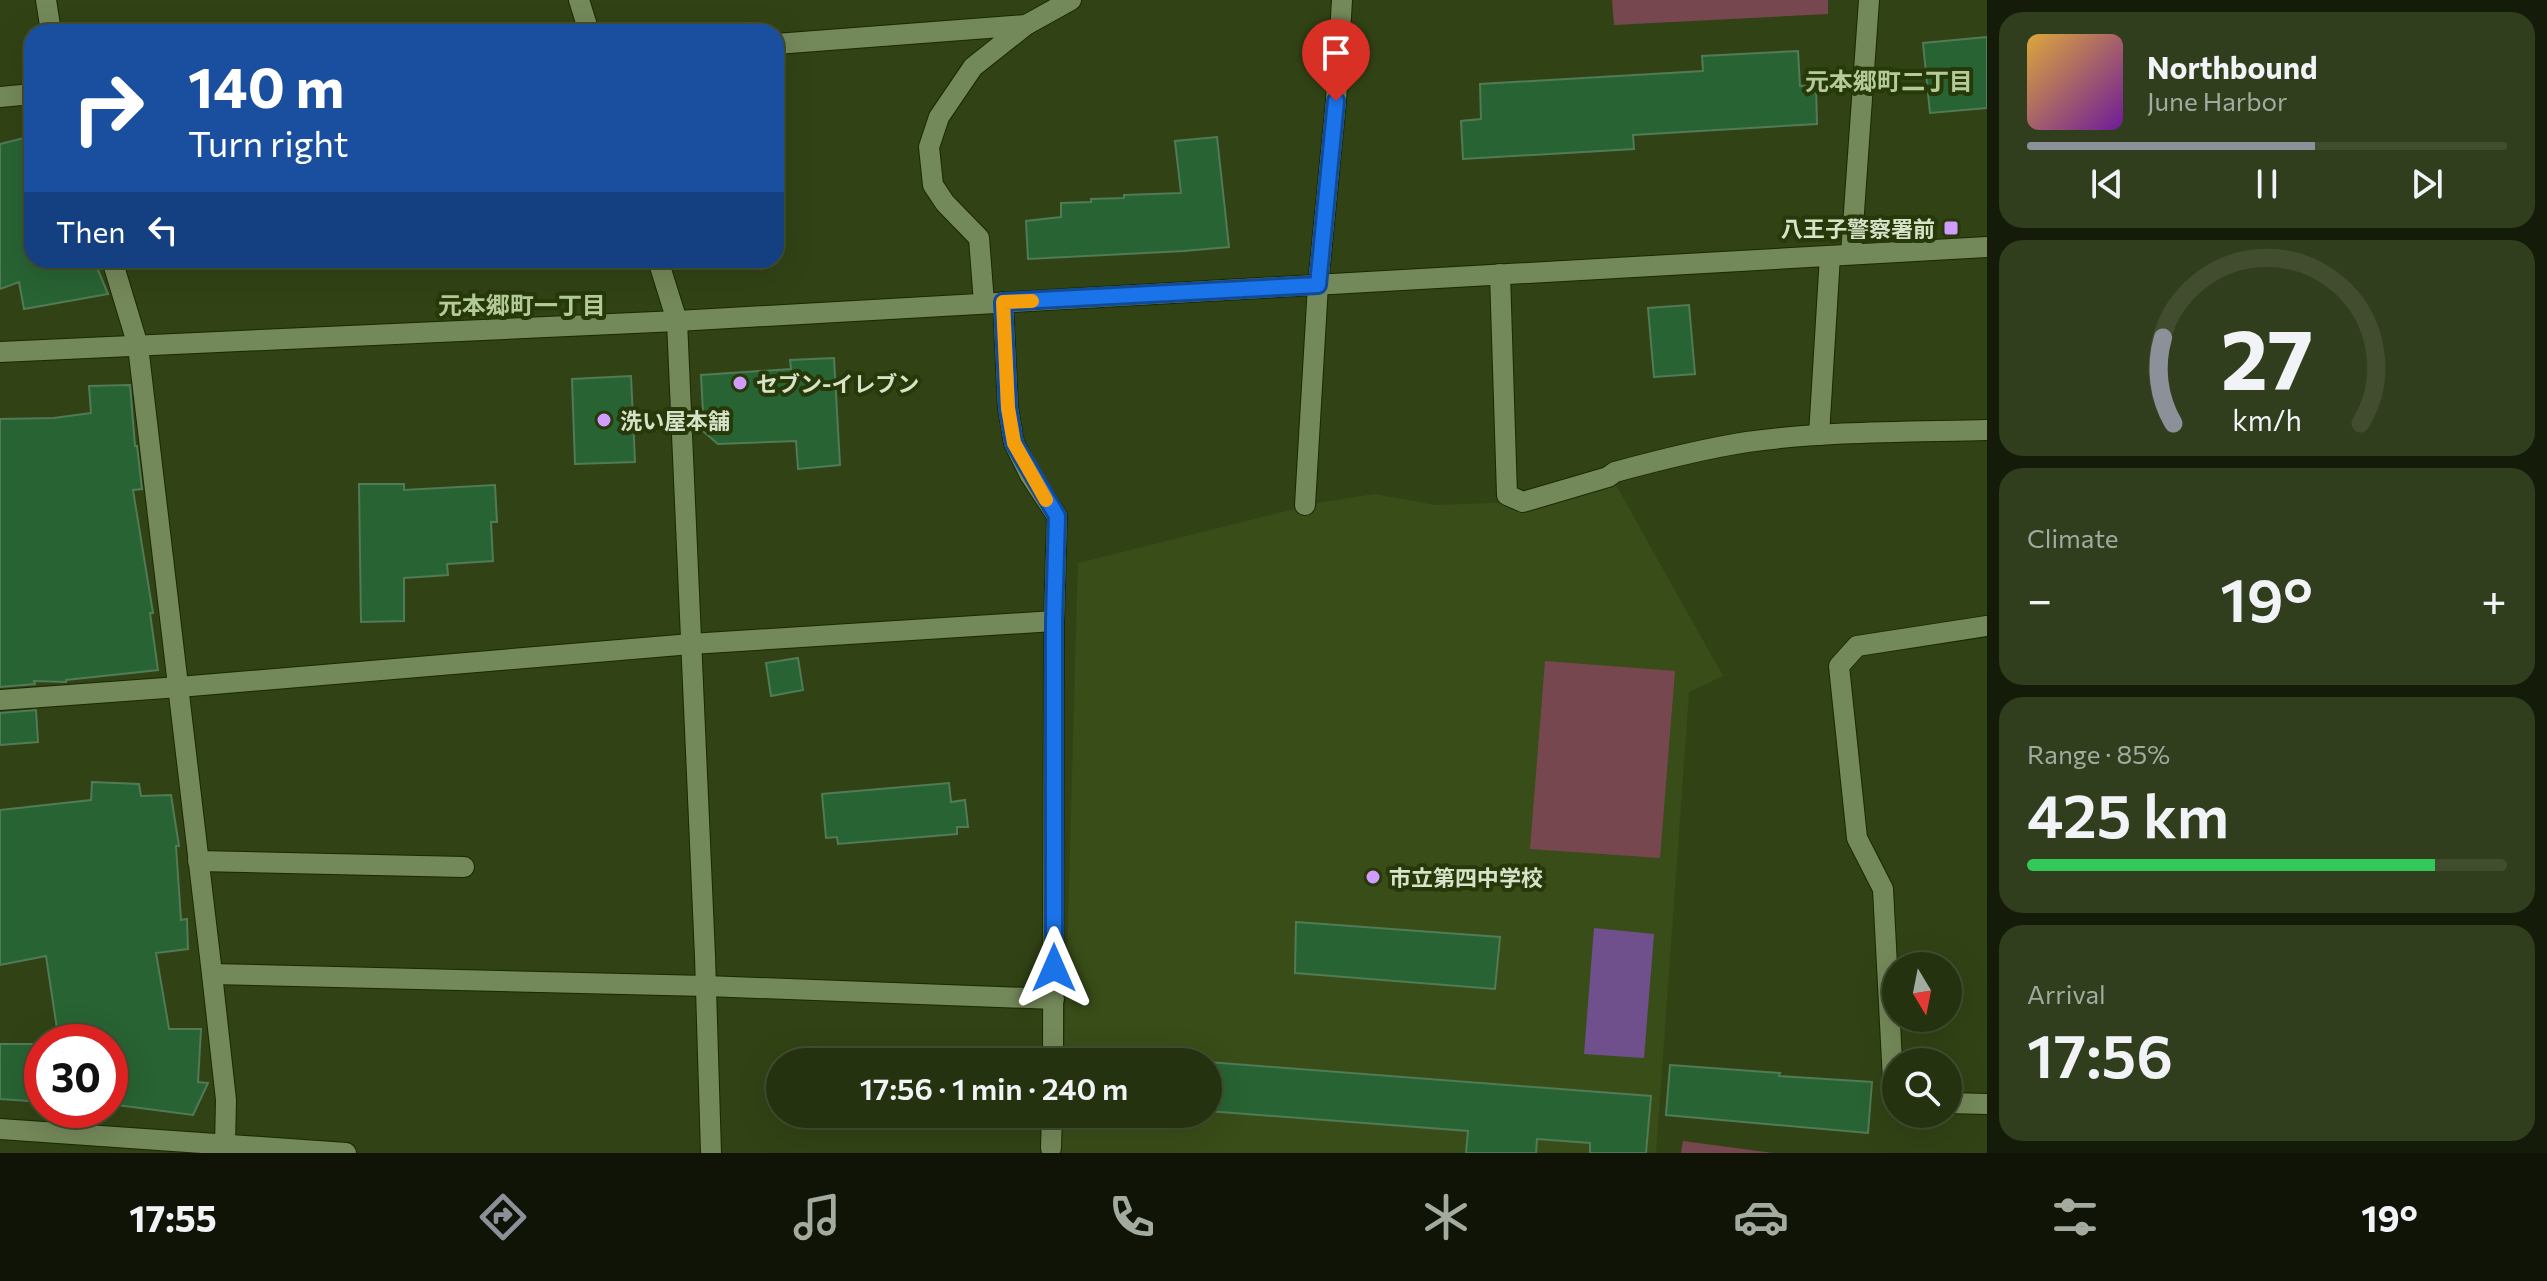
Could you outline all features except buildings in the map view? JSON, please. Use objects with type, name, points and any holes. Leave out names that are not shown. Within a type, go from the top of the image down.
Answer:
[{"type":"street","points":[[46,0],[50,24]]},
{"type":"street","points":[[579,0],[586,24]]},
{"type":"street","points":[[1053,1048],[1057,516],[1014,443],[994,303],[979,238],[945,203],[933,185],[929,147],[939,117],[973,67],[1026,25],[1071,0]]},
{"type":"street","points":[[1305,505],[1318,285],[1336,101],[1342,0]]},
{"type":"street","points":[[1851,254],[1869,0]]},
{"type":"street","points":[[784,43],[1026,25]]},
{"type":"street","points":[[0,97],[24,95]]},
{"type":"street","points":[[0,352],[677,321],[1987,247]]},
{"type":"street","points":[[1819,435],[1830,256]]},
{"type":"street","points":[[114,268],[138,346],[226,1100],[225,1145]]},
{"type":"street","points":[[660,268],[677,321],[711,1153]]},
{"type":"street","points":[[1500,274],[1507,495],[1523,502],[1687,452],[1750,442],[1819,435],[1987,430]]},
{"type":"street","points":[[0,700],[691,644],[1054,621]]},
{"type":"street","points":[[1891,1048],[1883,889],[1857,838],[1839,666],[1857,646],[1987,626]]},
{"type":"street","points":[[198,861],[464,867]]},
{"type":"street","points":[[212,974],[706,986],[1054,999]]},
{"type":"street","points":[[1962,1103],[1987,1104]]},
{"type":"street","points":[[1051,1148],[1052,1128]]},
{"type":"street","points":[[0,1129],[346,1153]]},
{"type":"shaded area","points":[[1612,0],[1828,0],[1828,14],[1614,25]]},
{"type":"shaded area","name":"市立第四中学校","points":[[1608,477],[1617,487],[1723,676],[1689,692],[1656,1153],[1061,1153],[1062,1128],[1222,1128],[1222,1048],[1064,1048],[1078,563],[1318,503],[1375,494],[1435,505],[1523,502]]},
{"type":"shaded area","points":[[1545,661],[1675,671],[1660,858],[1530,849]]},
{"type":"shaded area","points":[[1594,928],[1654,934],[1644,1058],[1584,1054]]},
{"type":"shaded area","points":[[1683,1141],[1773,1153],[1681,1153]]},
{"type":"slow traffic","points":[[1032,301],[1003,302],[1008,408],[1014,443],[1046,500]]},
{"type":"place","name":"八王子警察署前","points":[[1951,228]]},
{"type":"place","name":"セブン-イレブン","points":[[740,383]]},
{"type":"place","name":"洗い屋本舗","points":[[604,420]]},
{"type":"place","name":"市立第四中学校","points":[[1373,877]]},
{"type":"district","name":"元本郷町二丁目","points":[[1889,80]]},
{"type":"district","name":"元本郷町一丁目","points":[[522,304]]},
{"type":"route","points":[[1054,968],[1057,516],[1030,475],[1014,443],[1008,408],[1003,302],[1318,285],[1336,101]]}]
